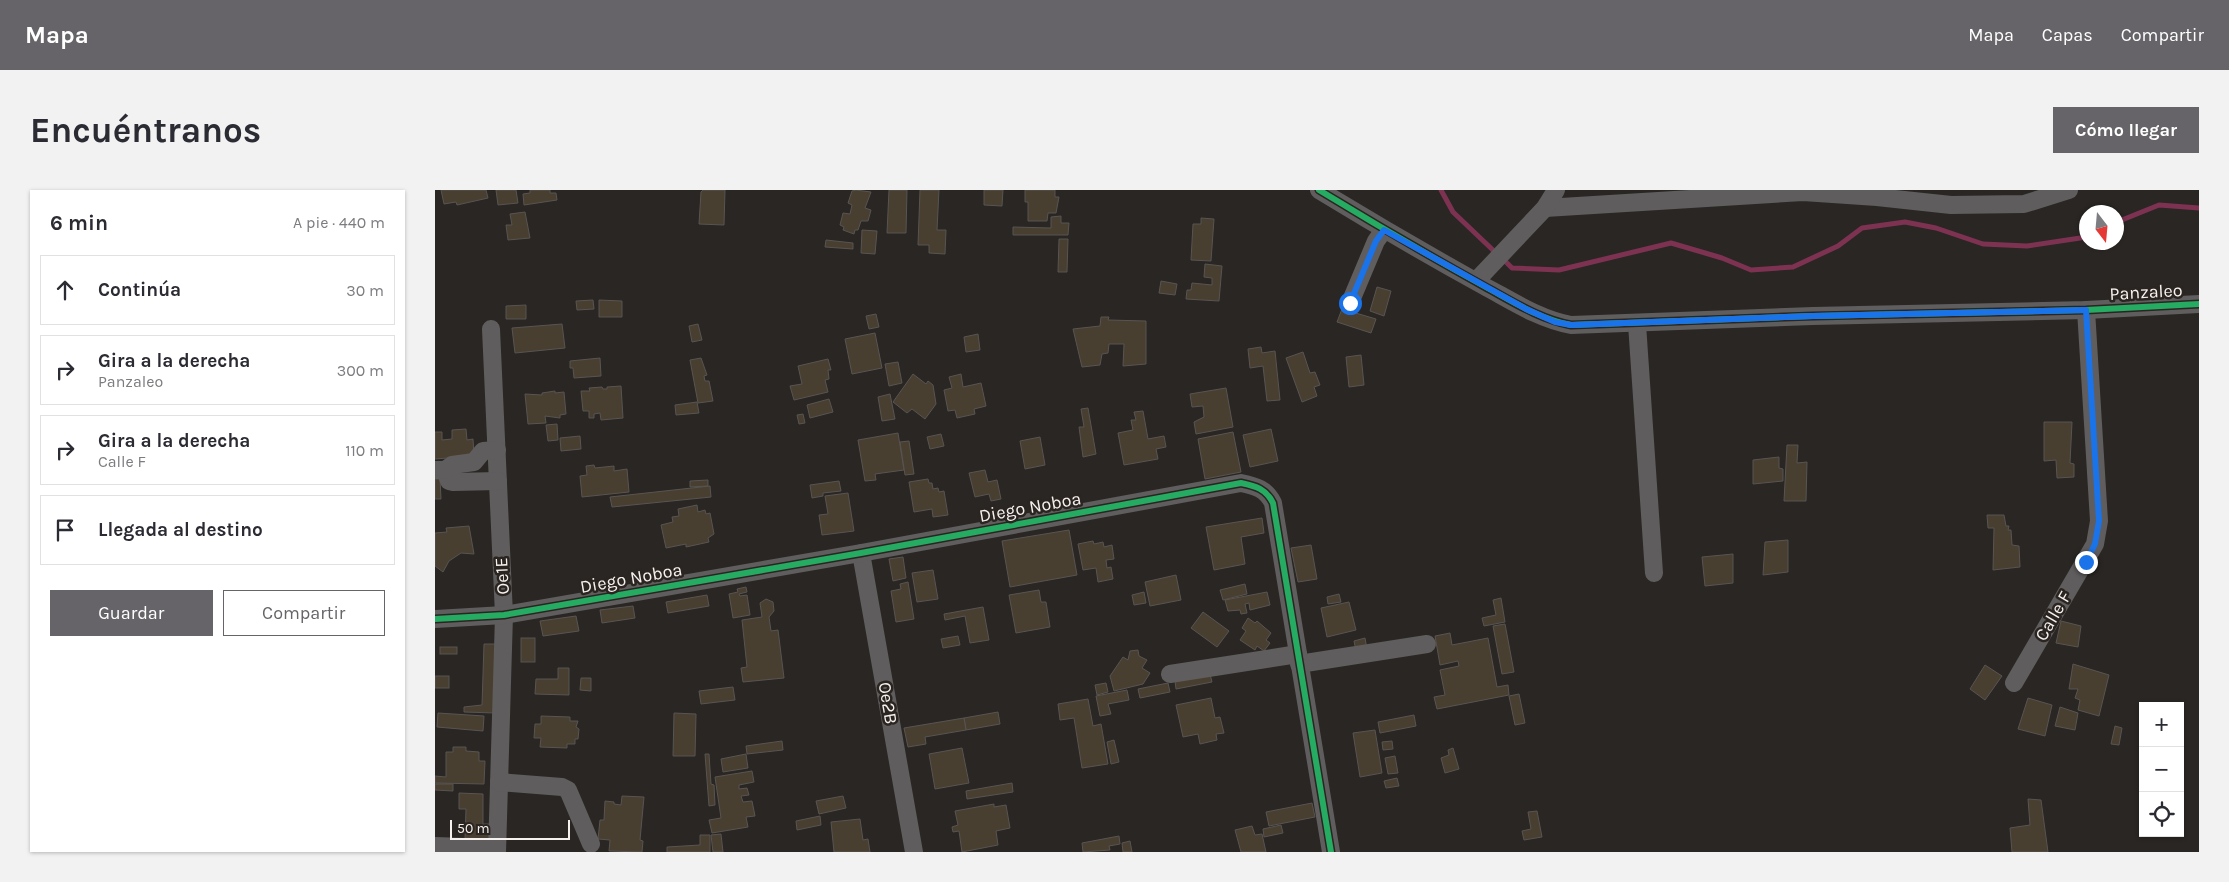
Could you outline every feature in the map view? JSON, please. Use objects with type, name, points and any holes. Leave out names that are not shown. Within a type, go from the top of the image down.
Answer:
[{"type":"street","name":"Panzaleo","points":[[1319,190],[1384,230],[1555,322],[1585,326],[1813,316],[2086,310],[2199,304]]},
{"type":"street","points":[[1476,281],[1545,208],[1556,190]]},
{"type":"street","points":[[1545,208],[1803,192],[1951,205],[2024,204],[2069,190]]},
{"type":"street","points":[[1350,303],[1376,241],[1384,230]]},
{"type":"street","name":"Calle F","points":[[2014,683],[2095,544],[2099,521],[2086,310]]},
{"type":"street","points":[[1637,324],[1654,574]]},
{"type":"street","name":"Oe1E","points":[[491,329],[504,616],[497,850]]},
{"type":"street","points":[[497,450],[483,451],[474,462],[452,465],[440,470],[449,481],[453,482],[498,481]]},
{"type":"street","name":"Diego Noboa","points":[[435,619],[504,616],[861,554],[1241,483],[1256,486],[1268,494],[1273,503],[1331,852]]},
{"type":"street","name":"Oe2B","points":[[861,554],[914,852]]},
{"type":"street","points":[[1170,674],[1427,644]]},
{"type":"street","points":[[499,782],[562,787],[568,790],[591,844]]},
{"type":"street","points":[[435,846],[497,850]]},
{"type":"building","points":[[441,190],[486,190],[488,198],[457,205],[456,202],[444,204]]},
{"type":"building","points":[[496,190],[516,190],[518,203],[498,205]]},
{"type":"building","points":[[530,190],[550,190],[550,193],[556,193],[557,200],[524,205],[523,194],[530,193]]},
{"type":"building","points":[[703,190],[725,190],[724,225],[699,224],[701,192]]},
{"type":"building","points":[[889,190],[907,190],[906,233],[887,233]]},
{"type":"building","points":[[920,190],[939,190],[937,230],[946,230],[945,254],[929,253],[929,245],[918,245]]},
{"type":"building","points":[[984,190],[1003,190],[1002,206],[984,205]]},
{"type":"building","points":[[1025,190],[1055,190],[1055,197],[1059,197],[1056,213],[1048,213],[1047,221],[1028,221],[1028,202],[1025,202]]},
{"type":"building","points":[[852,191],[871,192],[865,208],[871,210],[868,221],[861,221],[858,230],[855,230],[854,234],[843,230],[844,227],[840,225],[843,213],[850,214],[852,205],[848,203]]},
{"type":"building","points":[[525,212],[530,238],[508,240],[506,225],[512,225],[510,214]]},
{"type":"building","points":[[1061,216],[1061,223],[1069,223],[1068,235],[1013,235],[1013,227],[1051,228],[1051,217]]},
{"type":"building","points":[[1201,218],[1214,219],[1211,261],[1191,260],[1193,224],[1201,224]]},
{"type":"building","points":[[862,230],[877,231],[875,254],[861,253]]},
{"type":"building","points":[[1059,239],[1068,239],[1067,272],[1058,272]]},
{"type":"building","points":[[826,240],[853,243],[853,249],[825,247]]},
{"type":"building","points":[[1205,264],[1222,266],[1219,301],[1186,299],[1187,290],[1191,290],[1192,283],[1212,285],[1212,278],[1204,277]]},
{"type":"building","points":[[1161,281],[1177,284],[1175,295],[1159,293]]},
{"type":"building","points":[[1377,287],[1391,291],[1384,316],[1370,311]]},
{"type":"building","points":[[593,300],[594,309],[577,310],[576,301]]},
{"type":"building","points":[[599,300],[622,301],[622,317],[599,317]]},
{"type":"building","points":[[526,305],[526,319],[506,319],[506,306]]},
{"type":"building","points":[[1342,309],[1376,319],[1371,333],[1337,322]]},
{"type":"building","points":[[876,314],[879,327],[869,329],[866,316]]},
{"type":"building","points":[[1101,317],[1109,317],[1108,320],[1146,321],[1146,364],[1123,366],[1124,344],[1109,344],[1108,353],[1102,354],[1100,365],[1082,367],[1073,329],[1100,326]]},
{"type":"building","points":[[562,324],[565,348],[515,353],[512,328]]},
{"type":"building","points":[[698,324],[702,340],[692,342],[689,326]]},
{"type":"building","points":[[875,333],[882,368],[852,374],[845,339]]},
{"type":"building","points":[[978,334],[980,350],[966,352],[964,337]]},
{"type":"building","points":[[1261,347],[1262,353],[1275,351],[1280,400],[1267,401],[1263,366],[1250,368],[1248,349]]},
{"type":"building","points":[[1303,352],[1310,373],[1315,372],[1320,385],[1314,387],[1317,396],[1302,402],[1286,358]]},
{"type":"building","points":[[1361,355],[1364,385],[1349,387],[1346,357]]},
{"type":"building","points":[[600,358],[601,376],[574,378],[573,368],[570,368],[570,361]]},
{"type":"building","points":[[701,358],[707,375],[704,376],[705,381],[709,381],[713,401],[698,403],[690,360]]},
{"type":"building","points":[[828,359],[831,370],[828,370],[829,379],[825,380],[828,392],[794,400],[790,386],[802,384],[798,366]]},
{"type":"building","points":[[898,362],[902,383],[889,386],[885,364]]},
{"type":"building","points":[[913,374],[926,384],[928,381],[933,385],[936,404],[925,419],[912,409],[907,413],[893,402]]},
{"type":"building","points":[[961,374],[963,387],[981,383],[986,406],[974,409],[975,414],[957,418],[955,410],[948,411],[944,390],[952,388],[949,377]]},
{"type":"building","points":[[621,386],[623,418],[601,420],[600,413],[594,414],[594,418],[589,418],[589,411],[583,411],[581,391],[590,391],[589,388],[602,387],[607,389],[607,387]]},
{"type":"building","points":[[1226,388],[1233,427],[1196,434],[1194,422],[1204,417],[1203,406],[1192,407],[1190,394]]},
{"type":"building","points":[[555,391],[555,393],[564,392],[566,414],[560,415],[560,418],[545,416],[546,423],[528,424],[525,394],[542,395],[542,393]]},
{"type":"building","points":[[890,394],[895,419],[882,421],[878,397]]},
{"type":"building","points":[[829,399],[833,412],[810,418],[807,405]]},
{"type":"building","points":[[697,402],[699,413],[676,415],[675,405]]},
{"type":"building","points":[[1088,408],[1096,454],[1083,457],[1079,427],[1084,427],[1081,409]]},
{"type":"building","points":[[1143,411],[1148,439],[1164,436],[1166,447],[1156,449],[1158,459],[1124,465],[1118,433],[1133,430],[1131,420],[1136,420],[1134,412]]},
{"type":"building","points":[[803,414],[805,423],[799,424],[797,415]]},
{"type":"building","points":[[2044,422],[2072,422],[2070,463],[2074,464],[2074,477],[2057,478],[2056,460],[2044,461]]},
{"type":"building","points":[[557,424],[558,440],[548,441],[546,425]]},
{"type":"building","points":[[466,429],[467,440],[473,439],[474,456],[435,459],[435,432],[442,432],[442,440],[452,439],[452,430]]},
{"type":"building","points":[[1271,429],[1278,461],[1250,467],[1243,435]]},
{"type":"building","points":[[1233,432],[1241,472],[1205,479],[1198,439]]},
{"type":"building","points":[[898,433],[904,470],[875,474],[876,480],[865,481],[858,440]]},
{"type":"building","points":[[941,434],[944,446],[930,449],[927,437]]},
{"type":"building","points":[[580,436],[581,449],[561,451],[560,438]]},
{"type":"building","points":[[1040,437],[1045,465],[1025,469],[1020,441]]},
{"type":"building","points":[[909,441],[914,474],[905,475],[900,442]]},
{"type":"building","points":[[1787,445],[1798,445],[1797,463],[1807,462],[1806,501],[1784,501]]},
{"type":"building","points":[[1779,457],[1779,468],[1783,469],[1783,481],[1753,484],[1753,460]]},
{"type":"building","points":[[594,465],[595,468],[614,466],[614,471],[627,469],[629,492],[582,497],[580,476],[587,475],[586,466]]},
{"type":"building","points":[[985,470],[988,482],[997,480],[1001,499],[991,501],[989,494],[975,497],[969,473]]},
{"type":"building","points":[[435,479],[440,479],[441,499],[435,499]]},
{"type":"building","points":[[928,479],[929,483],[932,483],[933,489],[938,488],[939,492],[944,491],[948,515],[933,517],[932,509],[914,512],[909,482]]},
{"type":"building","points":[[708,480],[708,486],[690,487],[690,481]]},
{"type":"building","points":[[839,481],[841,491],[823,493],[823,496],[812,498],[810,485]]},
{"type":"building","points":[[710,486],[711,497],[612,507],[610,497]]},
{"type":"building","points":[[848,493],[854,531],[822,535],[819,515],[828,514],[825,496]]},
{"type":"building","points":[[697,505],[698,512],[705,510],[706,514],[710,513],[714,534],[708,538],[709,542],[686,547],[686,544],[666,548],[661,525],[673,522],[672,517],[679,516],[678,509]]},
{"type":"building","points":[[1987,515],[2004,515],[2006,526],[2009,526],[2008,530],[2011,530],[2012,545],[2019,546],[2020,567],[1993,570],[1994,528],[1988,528]]},
{"type":"building","points":[[1262,518],[1264,533],[1241,537],[1245,564],[1214,570],[1206,527]]},
{"type":"building","points":[[469,526],[474,554],[461,553],[449,561],[443,572],[435,566],[435,533],[447,532],[446,528]]},
{"type":"building","points":[[1069,530],[1077,575],[1010,587],[1002,541]]},
{"type":"building","points":[[1788,540],[1788,572],[1763,575],[1765,542]]},
{"type":"building","points":[[1093,541],[1094,544],[1103,542],[1104,547],[1112,545],[1114,559],[1106,560],[1107,568],[1111,567],[1113,579],[1098,582],[1096,568],[1083,570],[1078,544]]},
{"type":"building","points":[[1311,545],[1317,579],[1298,582],[1291,548]]},
{"type":"building","points":[[1733,554],[1733,583],[1705,586],[1702,557]]},
{"type":"building","points":[[903,557],[906,578],[893,581],[889,559]]},
{"type":"building","points":[[933,570],[938,599],[917,602],[912,573]]},
{"type":"building","points":[[1176,575],[1181,600],[1150,606],[1145,582]]},
{"type":"building","points":[[908,582],[914,619],[896,622],[891,591],[901,589],[900,584]]},
{"type":"building","points":[[1245,584],[1247,594],[1223,600],[1220,590]]},
{"type":"building","points":[[746,587],[747,592],[739,594],[740,596],[747,595],[750,615],[733,618],[729,594],[738,592],[737,589]]},
{"type":"building","points":[[1039,590],[1041,602],[1046,602],[1050,627],[1016,633],[1009,595]]},
{"type":"building","points":[[1144,592],[1146,603],[1134,605],[1132,595]]},
{"type":"building","points":[[1267,592],[1270,605],[1250,610],[1249,603],[1245,604],[1247,613],[1241,614],[1240,610],[1228,611],[1225,600]]},
{"type":"building","points":[[1339,594],[1341,602],[1328,604],[1327,597]]},
{"type":"building","points":[[707,595],[709,606],[668,613],[666,602]]},
{"type":"building","points":[[1501,598],[1505,622],[1484,626],[1482,618],[1496,615],[1493,600]]},
{"type":"building","points":[[766,599],[773,602],[774,611],[769,617],[771,631],[778,630],[784,678],[743,682],[741,668],[747,667],[742,620],[762,617],[760,603]]},
{"type":"building","points":[[1349,602],[1356,630],[1327,637],[1321,608]]},
{"type":"building","points":[[633,606],[635,618],[602,623],[600,610]]},
{"type":"building","points":[[983,607],[989,640],[970,643],[965,616],[945,620],[944,614]]},
{"type":"building","points":[[1203,612],[1229,631],[1217,647],[1191,628]]},
{"type":"building","points":[[576,616],[579,631],[543,636],[540,621]]},
{"type":"building","points":[[1248,618],[1255,623],[1257,621],[1271,633],[1266,640],[1270,643],[1264,651],[1257,646],[1255,650],[1240,640],[1246,631],[1242,628]]},
{"type":"building","points":[[2061,621],[2081,626],[2078,647],[2056,643]]},
{"type":"building","points":[[1505,624],[1514,672],[1502,674],[1493,626]]},
{"type":"building","points":[[1450,633],[1452,645],[1488,638],[1497,687],[1508,685],[1509,695],[1437,709],[1434,697],[1445,695],[1440,670],[1459,666],[1458,661],[1440,665],[1435,636]]},
{"type":"building","points":[[958,636],[960,645],[943,648],[941,639]]},
{"type":"building","points":[[521,638],[535,638],[535,662],[521,662]]},
{"type":"building","points":[[1365,638],[1367,649],[1356,651],[1354,641]]},
{"type":"building","points":[[484,644],[497,644],[495,713],[464,712],[464,707],[482,705]]},
{"type":"building","points":[[440,647],[457,647],[457,654],[440,654]]},
{"type":"building","points":[[1138,650],[1139,656],[1147,660],[1142,668],[1150,673],[1143,684],[1114,691],[1110,676],[1123,657],[1128,660],[1130,651]]},
{"type":"building","points":[[2073,664],[2109,675],[2099,716],[2078,710],[2080,700],[2075,698],[2078,689],[2069,689]]},
{"type":"building","points":[[1985,665],[2002,676],[1985,700],[1970,689]]},
{"type":"building","points":[[558,668],[569,668],[569,695],[535,694],[536,679],[558,679]]},
{"type":"building","points":[[1210,674],[1212,682],[1176,689],[1175,681]]},
{"type":"building","points":[[435,676],[449,676],[449,688],[435,688]]},
{"type":"building","points":[[581,678],[591,678],[591,691],[580,690]]},
{"type":"building","points":[[1106,683],[1108,692],[1097,695],[1095,685]]},
{"type":"building","points":[[1168,683],[1170,692],[1140,698],[1138,689]]},
{"type":"building","points":[[733,687],[735,700],[701,704],[699,691]]},
{"type":"building","points":[[1127,690],[1129,700],[1108,704],[1111,714],[1100,716],[1096,696]]},
{"type":"building","points":[[1519,694],[1525,723],[1515,725],[1509,696]]},
{"type":"building","points":[[1211,698],[1215,718],[1220,717],[1224,733],[1216,734],[1217,740],[1200,744],[1198,734],[1183,737],[1176,705]]},
{"type":"building","points":[[2028,698],[2052,705],[2045,736],[2018,729]]},
{"type":"building","points":[[1088,699],[1093,726],[1101,724],[1108,764],[1082,768],[1074,718],[1060,720],[1058,704]]},
{"type":"building","points":[[2060,707],[2078,713],[2075,730],[2055,726]]},
{"type":"building","points":[[998,712],[1000,724],[966,730],[964,718]]},
{"type":"building","points":[[438,713],[484,716],[483,731],[437,727]]},
{"type":"building","points":[[674,713],[696,714],[695,756],[673,756]]},
{"type":"building","points":[[1414,715],[1416,726],[1380,733],[1378,722]]},
{"type":"building","points":[[541,716],[570,717],[570,721],[578,721],[576,727],[579,729],[578,739],[575,739],[575,744],[567,744],[567,748],[540,747],[541,738],[534,738],[535,724],[541,724]]},
{"type":"building","points":[[964,718],[966,730],[925,737],[926,744],[908,747],[904,728]]},
{"type":"building","points":[[2115,726],[2122,728],[2119,745],[2111,744]]},
{"type":"building","points":[[1375,730],[1382,773],[1360,777],[1353,733]]},
{"type":"building","points":[[1114,740],[1119,762],[1111,764],[1107,742]]},
{"type":"building","points":[[782,741],[783,750],[747,754],[746,746]]},
{"type":"building","points":[[1392,741],[1393,749],[1383,750],[1382,742]]},
{"type":"building","points":[[453,747],[466,747],[466,751],[479,752],[479,761],[485,761],[484,784],[435,783],[435,776],[446,777],[446,752],[453,752]]},
{"type":"building","points":[[962,748],[969,783],[935,789],[929,754]]},
{"type":"building","points":[[1453,748],[1459,769],[1445,773],[1441,758],[1449,755],[1448,750]]},
{"type":"building","points":[[705,754],[709,754],[711,784],[714,785],[715,805],[709,806]]},
{"type":"building","points":[[746,754],[748,768],[723,772],[721,759]]},
{"type":"building","points":[[1395,756],[1398,773],[1388,774],[1385,758]]},
{"type":"building","points":[[752,771],[754,782],[739,785],[739,789],[747,788],[749,795],[741,796],[743,802],[752,801],[755,816],[746,817],[748,827],[712,833],[709,820],[721,818],[715,777]]},
{"type":"building","points":[[1397,778],[1399,786],[1386,788],[1384,781]]},
{"type":"building","points":[[1012,783],[1013,792],[967,799],[966,791]]},
{"type":"building","points":[[435,784],[453,784],[453,791],[435,790]]},
{"type":"building","points":[[459,793],[483,794],[483,824],[491,824],[490,839],[465,838],[466,809],[459,809]]},
{"type":"building","points":[[622,796],[644,797],[640,840],[643,841],[642,852],[609,851],[610,840],[598,839],[600,820],[604,820],[605,801],[621,805]]},
{"type":"building","points":[[843,796],[846,808],[819,814],[816,801]]},
{"type":"building","points":[[2028,799],[2041,800],[2048,852],[2012,852],[2010,828],[2030,825]]},
{"type":"building","points":[[1312,803],[1315,817],[1269,826],[1266,812]]},
{"type":"building","points":[[994,804],[994,807],[1006,805],[1010,828],[996,831],[998,845],[962,852],[959,831],[953,832],[952,827],[958,825],[955,811]]},
{"type":"building","points":[[1537,811],[1542,837],[1524,840],[1522,831],[1531,829],[1528,812]]},
{"type":"building","points":[[820,816],[821,825],[797,830],[796,821]]},
{"type":"building","points":[[860,819],[863,840],[868,839],[870,852],[834,852],[831,822]]},
{"type":"building","points":[[1281,825],[1283,833],[1264,837],[1263,829]]},
{"type":"building","points":[[1252,826],[1255,835],[1262,834],[1266,852],[1241,852],[1235,830]]},
{"type":"building","points":[[721,834],[723,852],[713,852],[711,835]]},
{"type":"building","points":[[700,835],[710,835],[710,852],[667,852],[667,847],[700,845]]},
{"type":"building","points":[[1119,836],[1120,844],[1109,846],[1110,850],[1083,852],[1082,843]]},
{"type":"building","points":[[1130,841],[1132,852],[1123,852],[1122,843]]},
{"type":"waterway","points":[[1441,190],[1453,212],[1496,253]]},
{"type":"waterway","points":[[2124,219],[2159,205],[2199,208]]},
{"type":"waterway","points":[[1503,259],[1512,268],[1559,270],[1671,243],[1722,258],[1751,270],[1793,267],[1838,246],[1862,228],[1905,222],[1936,228],[1983,244],[2027,246],[2079,238]]},
{"type":"cycle path","points":[[1319,190],[1421,251],[1515,303],[1537,314],[1571,325],[1813,316],[2086,310],[2199,304]]},
{"type":"cycle path","points":[[435,619],[504,615],[861,553],[1241,483],[1251,485],[1264,491],[1273,503],[1331,852]]},
{"type":"route","points":[[1350,303],[1376,241],[1384,230],[1526,309],[1555,322],[1571,325],[1585,326],[1813,316],[2086,310],[2099,521],[2095,544],[2086,562]]}]
